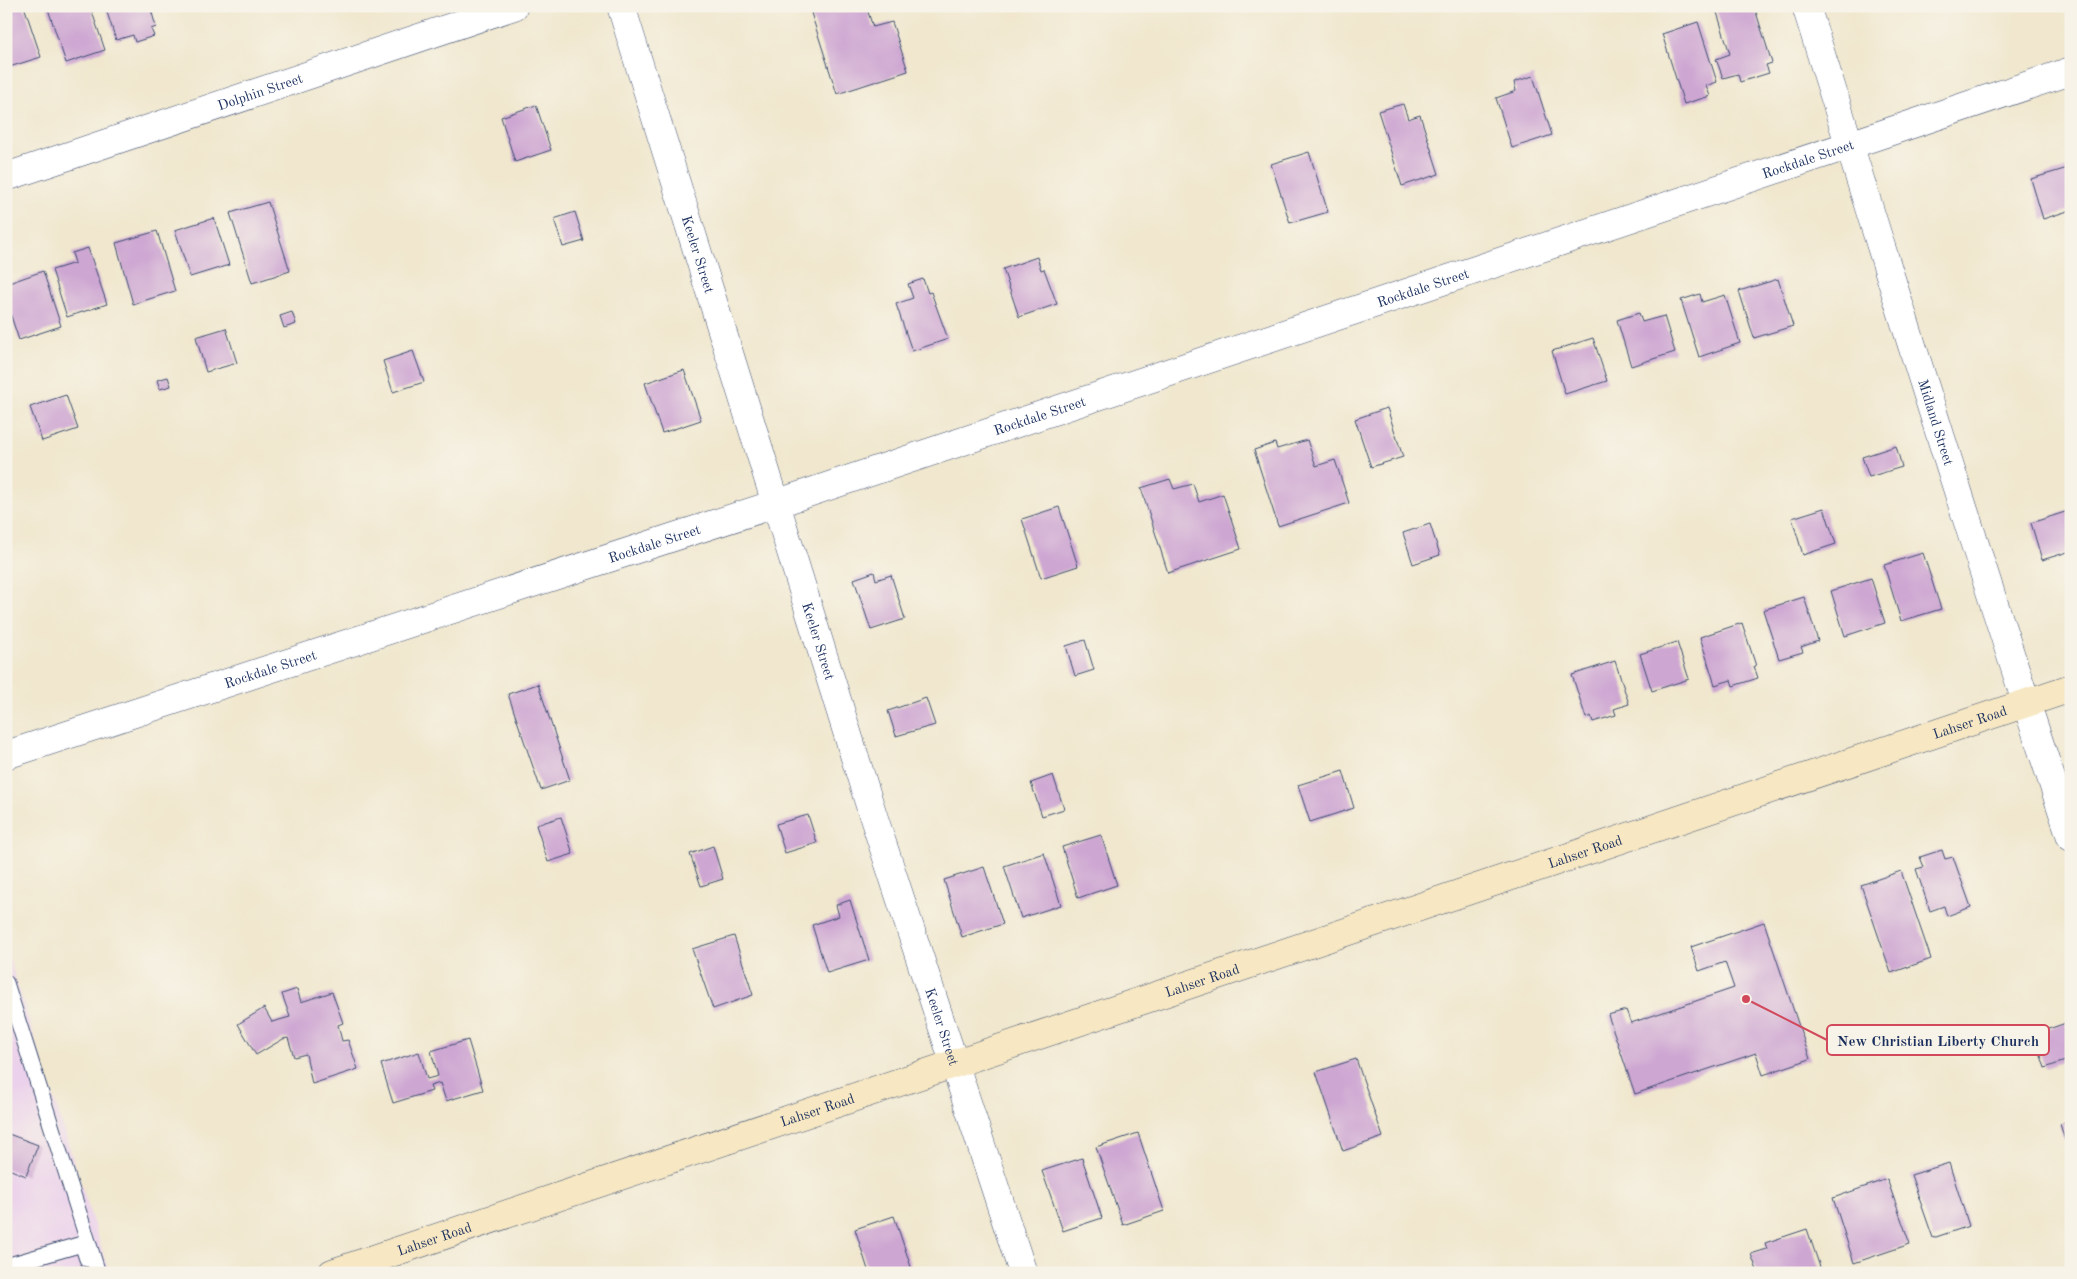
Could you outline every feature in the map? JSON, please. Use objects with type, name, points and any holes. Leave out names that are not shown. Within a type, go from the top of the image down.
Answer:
[{"type":"main road","name":"Lahser Road","points":[[332,1273],[2071,688]]},
{"type":"street","name":"Dolphin Street","points":[[6,177],[514,6]]},
{"type":"street","name":"Keeler Street","points":[[621,6],[871,809],[1023,1273]]},
{"type":"street","name":"Midland Street","points":[[1806,6],[1848,147],[1863,188],[2025,704],[2071,837]]},
{"type":"street","name":"Rockdale Street","points":[[6,755],[775,504],[2071,71]]},
{"type":"lane","points":[[6,983],[98,1273]]},
{"type":"lane","points":[[6,1266],[82,1244],[92,1273]]},
{"type":"shaded area","points":[[6,949],[108,1269],[97,1273],[6,1273]]},
{"type":"building","points":[[6,6],[24,6],[41,57],[6,68]]},
{"type":"building","points":[[47,6],[90,6],[105,50],[66,63]]},
{"type":"building","points":[[105,6],[150,6],[156,27],[151,29],[154,36],[135,42],[133,35],[116,40]]},
{"type":"building","points":[[836,6],[838,12],[857,6],[866,6],[873,27],[892,22],[908,71],[837,94],[811,13]]},
{"type":"building","points":[[1715,6],[1754,6],[1772,63],[1766,65],[1769,73],[1740,82],[1738,74],[1723,78],[1716,59],[1730,54]]},
{"type":"building","points":[[1698,22],[1717,82],[1706,86],[1710,96],[1684,104],[1662,34]]},
{"type":"building","points":[[1533,76],[1552,135],[1512,148],[1496,98],[1516,91],[1514,82]]},
{"type":"building","points":[[1403,104],[1408,119],[1420,115],[1439,174],[1402,186],[1378,111]]},
{"type":"building","points":[[536,105],[551,150],[515,162],[501,117]]},
{"type":"building","points":[[1309,152],[1328,212],[1290,223],[1271,164]]},
{"type":"building","points":[[2071,167],[2071,210],[2043,219],[2031,179]]},
{"type":"building","points":[[268,202],[290,271],[252,283],[230,213]]},
{"type":"building","points":[[575,212],[584,241],[563,247],[554,219]]},
{"type":"building","points":[[214,218],[229,265],[190,277],[175,230]]},
{"type":"building","points":[[157,231],[175,291],[133,304],[116,243]]},
{"type":"building","points":[[88,248],[107,304],[67,317],[52,270],[75,263],[72,253]]},
{"type":"building","points":[[1037,257],[1041,270],[1044,269],[1057,304],[1019,317],[1003,269]]},
{"type":"building","points":[[43,271],[61,326],[19,340],[6,301],[6,284]]},
{"type":"building","points":[[923,279],[928,293],[931,292],[948,339],[912,351],[896,304],[913,298],[908,284]]},
{"type":"building","points":[[1778,279],[1793,326],[1754,338],[1739,291]]},
{"type":"building","points":[[1700,294],[1702,302],[1725,295],[1740,343],[1699,357],[1681,300]]},
{"type":"building","points":[[292,312],[296,324],[284,328],[280,316]]},
{"type":"building","points":[[1639,313],[1642,322],[1664,316],[1675,352],[1631,366],[1617,320]]},
{"type":"building","points":[[226,328],[237,363],[206,372],[196,337]]},
{"type":"building","points":[[1593,338],[1607,381],[1565,394],[1552,351]]},
{"type":"building","points":[[413,351],[424,382],[393,392],[383,361]]},
{"type":"building","points":[[684,370],[701,420],[662,433],[645,383]]},
{"type":"building","points":[[168,377],[171,386],[160,389],[157,380]]},
{"type":"building","points":[[66,395],[78,429],[42,441],[30,407]]},
{"type":"building","points":[[1387,408],[1403,457],[1371,467],[1355,419]]},
{"type":"building","points":[[1307,440],[1316,466],[1335,460],[1349,503],[1278,526],[1254,450],[1275,443],[1277,449]]},
{"type":"building","points":[[1896,446],[1902,467],[1869,477],[1862,457]]},
{"type":"building","points":[[1170,479],[1174,489],[1193,484],[1199,502],[1223,494],[1241,549],[1168,573],[1141,488]]},
{"type":"building","points":[[1059,507],[1078,566],[1041,578],[1022,519]]},
{"type":"building","points":[[1824,508],[1836,544],[1803,555],[1792,518]]},
{"type":"building","points":[[2071,510],[2071,551],[2042,560],[2031,523]]},
{"type":"building","points":[[1430,524],[1440,555],[1413,564],[1403,533]]},
{"type":"building","points":[[1923,553],[1941,609],[1901,621],[1884,565]]},
{"type":"building","points":[[874,572],[876,580],[891,575],[905,619],[871,630],[854,579]]},
{"type":"building","points":[[1871,578],[1885,623],[1845,636],[1831,591]]},
{"type":"building","points":[[1804,597],[1818,641],[1801,647],[1803,652],[1779,659],[1763,610]]},
{"type":"building","points":[[1742,623],[1758,678],[1733,686],[1731,680],[1715,685],[1700,637]]},
{"type":"building","points":[[1085,640],[1094,670],[1075,676],[1066,646]]},
{"type":"building","points":[[1677,642],[1689,679],[1652,691],[1640,654]]},
{"type":"building","points":[[1615,661],[1629,704],[1614,709],[1616,715],[1593,722],[1591,716],[1586,718],[1572,675]]},
{"type":"building","points":[[538,684],[570,780],[541,790],[508,694]]},
{"type":"building","points":[[926,698],[935,725],[896,736],[888,711]]},
{"type":"building","points":[[1343,771],[1354,808],[1310,822],[1298,785]]},
{"type":"building","points":[[1053,775],[1064,809],[1042,816],[1031,783]]},
{"type":"building","points":[[808,815],[817,843],[785,853],[776,824]]},
{"type":"building","points":[[561,817],[573,854],[548,862],[536,825]]},
{"type":"building","points":[[1101,835],[1117,885],[1078,898],[1062,847]]},
{"type":"building","points":[[713,846],[723,879],[701,886],[690,854]]},
{"type":"building","points":[[1942,850],[1945,859],[1953,857],[1971,907],[1947,916],[1944,906],[1930,911],[1916,869],[1924,867],[1920,857]]},
{"type":"building","points":[[1044,853],[1061,905],[1021,918],[1004,866]]},
{"type":"building","points":[[984,867],[1003,924],[962,937],[944,880]]},
{"type":"building","points":[[1901,871],[1931,959],[1891,973],[1861,885]]},
{"type":"building","points":[[850,900],[869,960],[827,973],[812,925],[839,916],[836,905]]},
{"type":"building","points":[[1764,922],[1810,1059],[1763,1075],[1756,1053],[1635,1094],[1608,1015],[1626,1010],[1631,1023],[1734,988],[1725,962],[1699,971],[1691,947]]},
{"type":"building","points":[[734,936],[753,995],[713,1009],[692,949]]},
{"type":"building","points":[[297,989],[301,1002],[332,992],[343,1023],[338,1025],[342,1041],[348,1040],[358,1069],[312,1084],[306,1054],[294,1057],[288,1038],[256,1055],[238,1024],[264,1008],[272,1022],[290,1017],[282,994]]},
{"type":"building","points":[[2066,1023],[2071,1036],[2071,1059],[2045,1068],[2034,1034]]},
{"type":"building","points":[[468,1040],[483,1090],[446,1101],[440,1083],[430,1086],[432,1091],[393,1103],[381,1064],[419,1052],[427,1079],[438,1076],[431,1051]]},
{"type":"building","points":[[1356,1059],[1383,1137],[1343,1151],[1316,1072]]},
{"type":"building","points":[[2071,1121],[2071,1156],[2070,1156],[2060,1124]]},
{"type":"building","points":[[6,1133],[38,1145],[26,1176],[6,1168]]},
{"type":"building","points":[[1138,1133],[1164,1211],[1123,1225],[1096,1147]]},
{"type":"building","points":[[1082,1158],[1102,1218],[1063,1231],[1042,1171]]},
{"type":"building","points":[[1949,1163],[1969,1226],[1933,1238],[1911,1175]]},
{"type":"building","points":[[1887,1179],[1910,1244],[1854,1263],[1833,1198]]},
{"type":"building","points":[[894,1216],[913,1273],[869,1273],[855,1229]]},
{"type":"building","points":[[1807,1229],[1822,1273],[1758,1273],[1751,1254],[1767,1249],[1765,1243]]},
{"type":"place","name":"New Christian Liberty Church","points":[[1746,999]]}]
